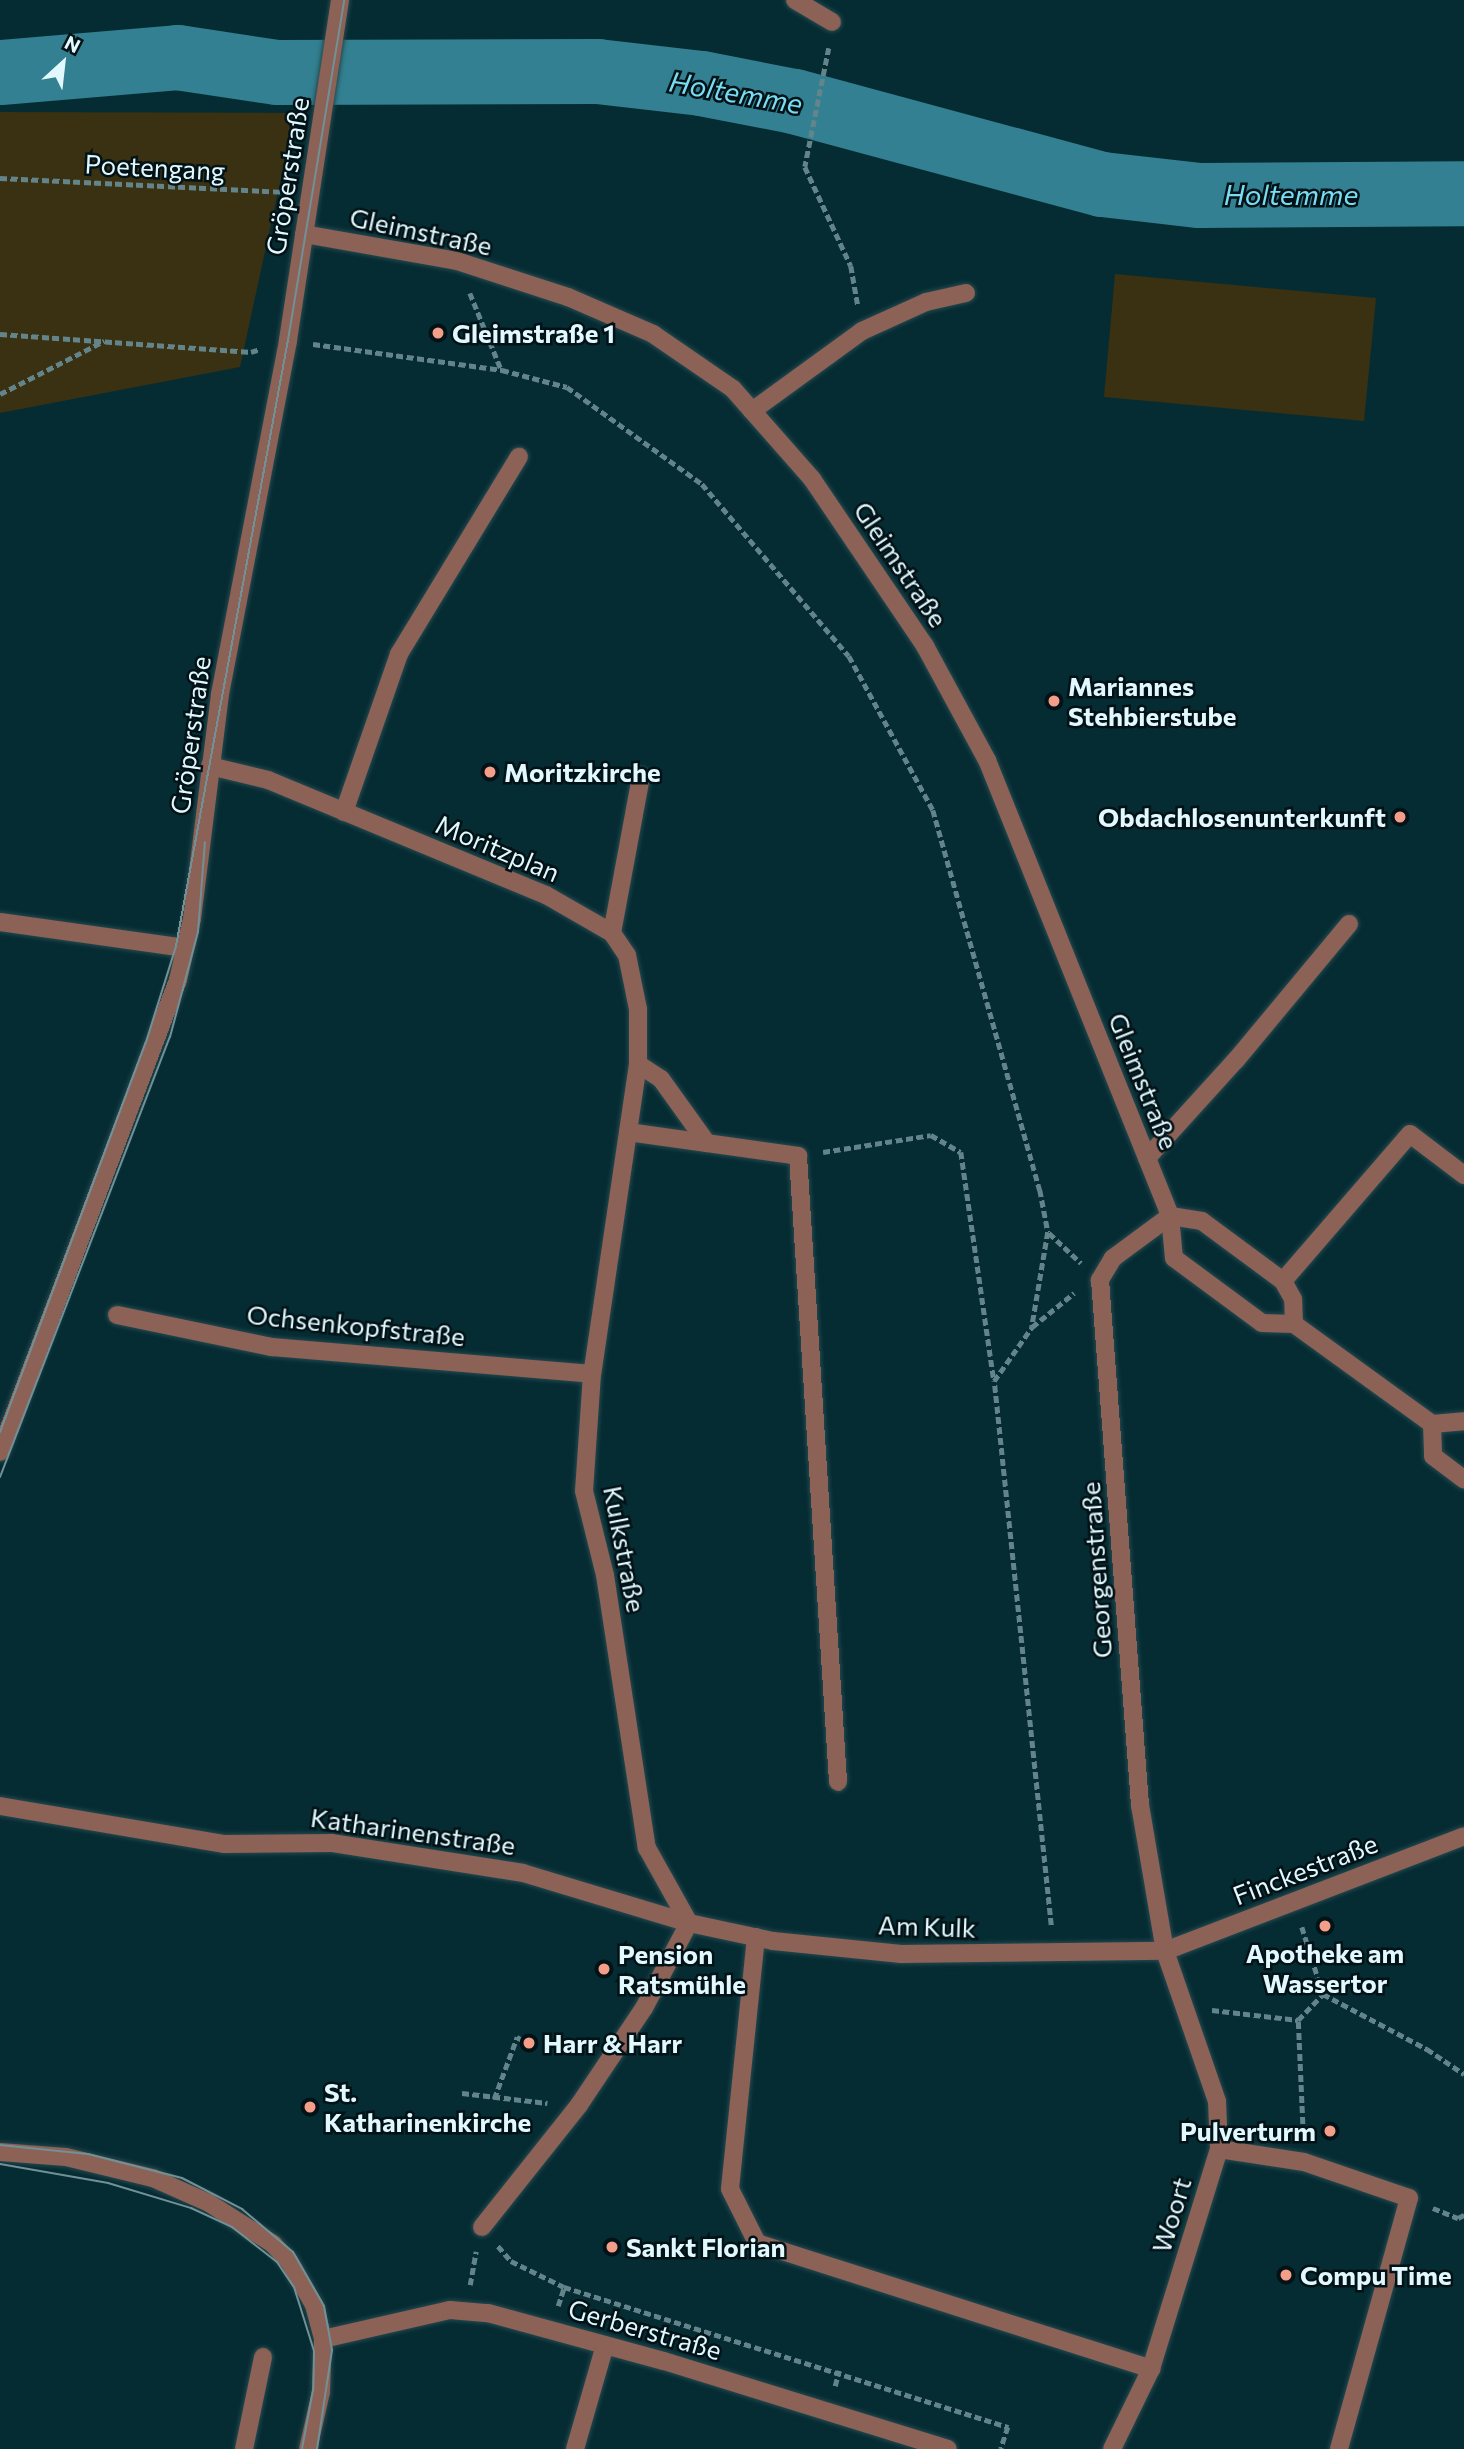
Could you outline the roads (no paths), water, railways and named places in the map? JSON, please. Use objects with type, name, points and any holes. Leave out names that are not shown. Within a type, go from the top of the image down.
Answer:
[{"type":"street","points":[[795,0],[832,22]]},
{"type":"street","name":"Gröperstraße","points":[[0,1452],[166,1020],[185,948],[210,766],[288,340],[340,3]]},
{"type":"street","name":"Gleimstraße","points":[[304,234],[457,261],[568,297],[653,334],[733,389],[812,479],[925,646],[987,760],[1170,1216],[1174,1258],[1262,1323],[1294,1324]]},
{"type":"street","points":[[751,411],[862,331],[926,302],[966,293]]},
{"type":"street","points":[[344,812],[399,654],[519,457]]},
{"type":"street","name":"Moritzplan","points":[[210,766],[268,780],[546,895],[612,933]]},
{"type":"street","points":[[612,933],[642,777]]},
{"type":"street","points":[[0,922],[185,948]]},
{"type":"street","points":[[1147,1158],[1236,1060],[1349,924]]},
{"type":"street","name":"Kulkstraße","points":[[612,933],[627,955],[638,1009],[638,1064],[592,1374],[584,1491],[606,1575],[647,1847],[689,1923]]},
{"type":"street","points":[[638,1064],[661,1079],[707,1143]]},
{"type":"street","points":[[628,1132],[797,1156],[838,1782]]},
{"type":"street","points":[[1283,1281],[1410,1134],[1464,1175]]},
{"type":"street","points":[[1170,1216],[1202,1221],[1283,1281],[1293,1299],[1294,1324],[1432,1424],[1464,1420]]},
{"type":"street","name":"Georgenstraße","points":[[1165,1951],[1140,1805],[1100,1280],[1113,1258],[1170,1216]]},
{"type":"street","name":"Ochsenkopfstraße","points":[[117,1315],[272,1347],[592,1374]]},
{"type":"street","points":[[1432,1424],[1433,1456],[1464,1479]]},
{"type":"street","name":"Katharinenstraße","points":[[0,1806],[225,1844],[332,1843],[523,1873],[689,1923]]},
{"type":"street","name":"Finckestraße","points":[[1165,1951],[1464,1836]]},
{"type":"street","points":[[482,2227],[579,2105],[644,2008],[689,1923]]},
{"type":"street","name":"Am Kulk","points":[[689,1923],[756,1937],[901,1954],[1054,1955],[1165,1951]]},
{"type":"street","points":[[756,1937],[730,2189],[757,2243],[1152,2369]]},
{"type":"street","name":"Woort","points":[[1112,2449],[1152,2369],[1219,2149],[1217,2101],[1165,1951]]},
{"type":"street","points":[[1219,2149],[1304,2162],[1409,2198],[1339,2449]]},
{"type":"street","points":[[0,2152],[66,2158],[153,2178],[209,2203],[260,2234],[289,2261],[314,2305],[323,2339],[321,2392],[308,2449]]},
{"type":"street","name":"Gerberstraße","points":[[323,2339],[465,2310],[605,2345],[948,2449]]},
{"type":"street","points":[[575,2449],[605,2345]]},
{"type":"street","points":[[244,2449],[263,2357]]},
{"type":"waterway","name":"Holtemme","points":[[0,72],[177,57],[276,72],[597,71],[701,83],[794,101],[1102,184],[1199,195],[1464,193]]},
{"type":"tram line","points":[[0,1432],[146,1042],[176,946],[288,340],[344,0]]},
{"type":"tram line","points":[[0,1477],[170,1037],[198,932],[205,842]]},
{"type":"tram line","points":[[0,2145],[88,2154],[182,2178],[242,2209],[293,2252],[324,2306],[332,2350],[317,2449]]},
{"type":"tram line","points":[[0,2164],[108,2183],[191,2208],[232,2227],[277,2262],[294,2287],[314,2351],[313,2390],[302,2449]]},
{"type":"place","name":"Gleimstraße 1","points":[[438,333]]},
{"type":"place","name":"Mariannes Stehbierstube","points":[[1054,701]]},
{"type":"place","name":"Moritzkirche","points":[[490,772]]},
{"type":"place","name":"Obdachlosenunterkunft","points":[[1400,817]]},
{"type":"place","name":"Apotheke am Wassertor","points":[[1325,1926]]},
{"type":"place","name":"Pension Ratsmühle","points":[[604,1969]]},
{"type":"place","name":"Harr & Harr","points":[[529,2043]]},
{"type":"place","name":"St. Katharinenkirche","points":[[310,2107]]},
{"type":"place","name":"Pulverturm","points":[[1330,2131]]},
{"type":"place","name":"Sankt Florian","points":[[612,2247]]},
{"type":"place","name":"Compu Time","points":[[1286,2275]]}]
